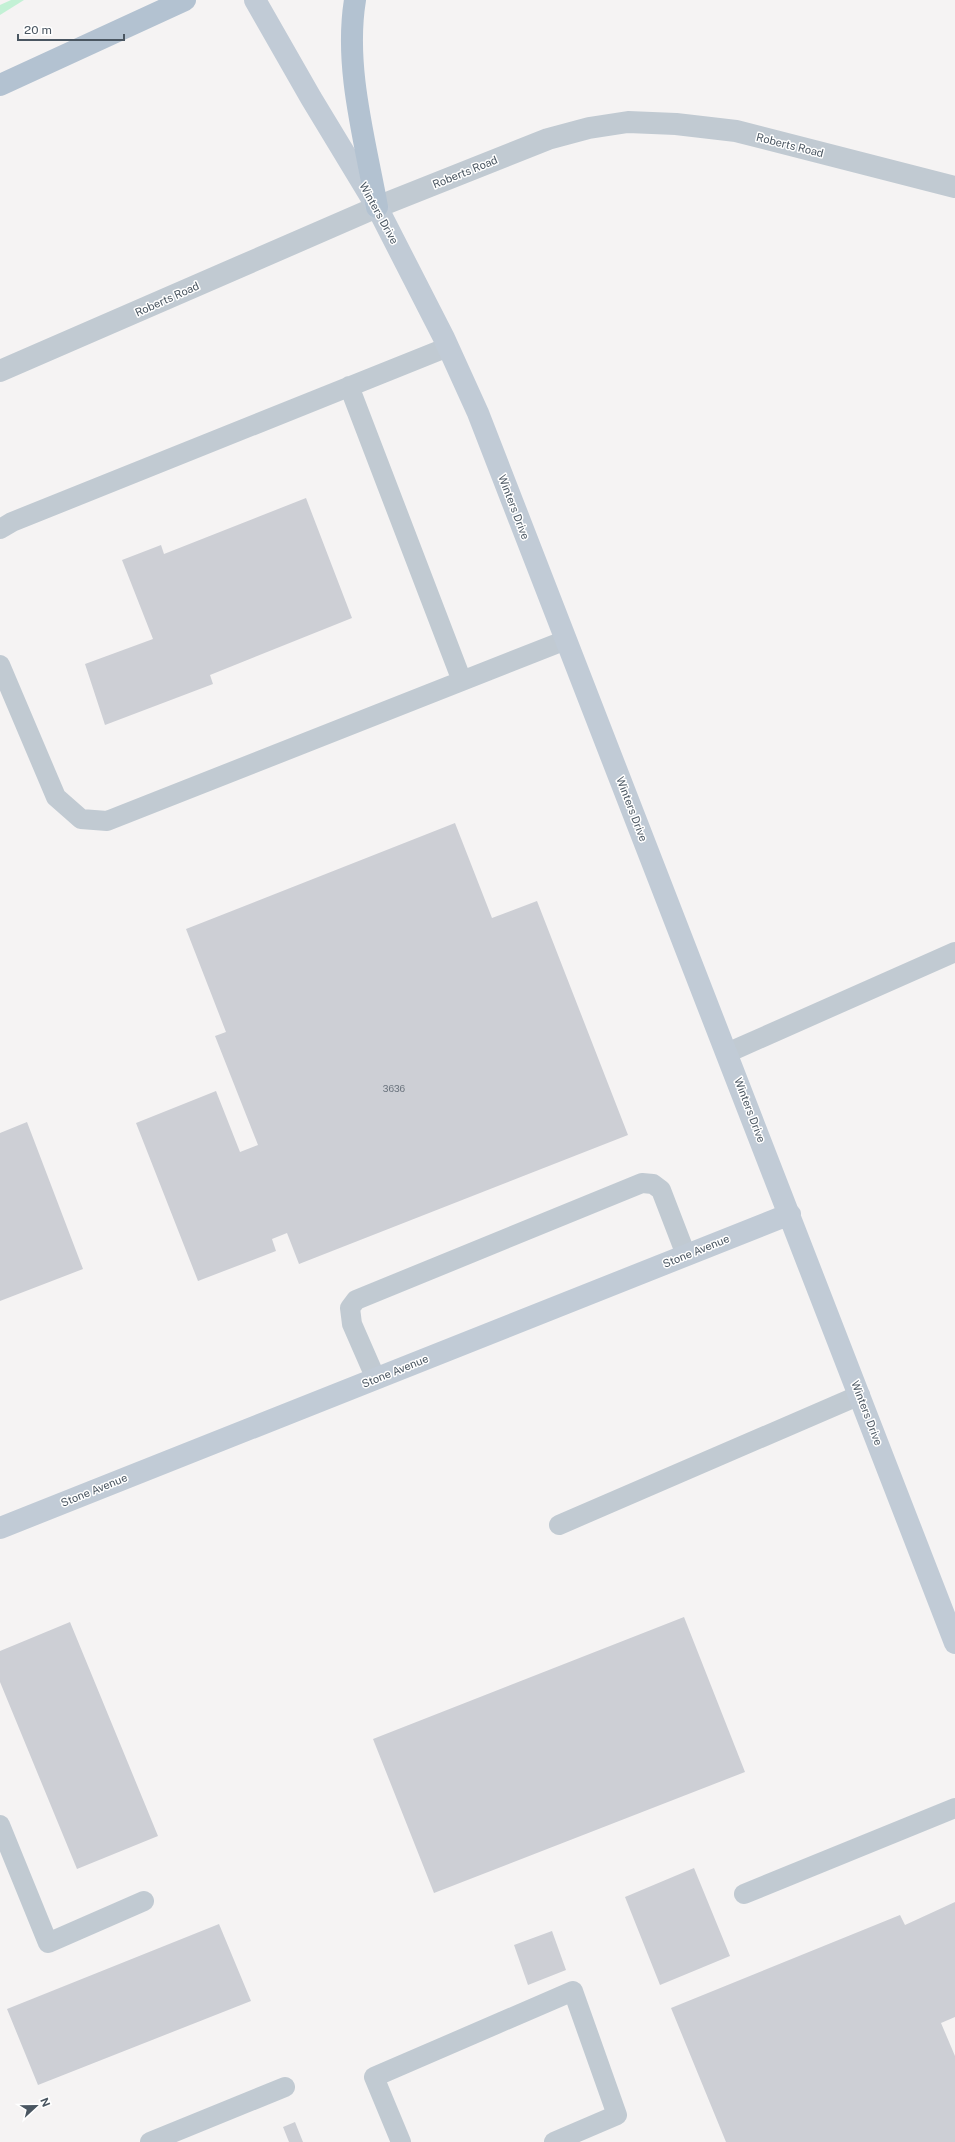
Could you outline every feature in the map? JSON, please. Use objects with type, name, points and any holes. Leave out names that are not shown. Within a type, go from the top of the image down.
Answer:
[{"type":"main road","points":[[0,85],[185,0]]},
{"type":"main road","points":[[355,0],[351,23],[352,67],[377,207]]},
{"type":"street","name":"Winters Drive","points":[[255,0],[310,98],[377,207],[448,347],[478,414],[790,1214],[955,1643]]},
{"type":"street","name":"Roberts Road","points":[[0,371],[377,207],[548,139],[589,128],[628,122],[676,124],[736,131],[955,188]]},
{"type":"street","name":"Stone Avenue","points":[[0,1528],[790,1214]]},
{"type":"lane","points":[[0,529],[12,522],[448,347]]},
{"type":"lane","points":[[349,386],[462,681]]},
{"type":"lane","points":[[0,665],[56,798],[81,819],[107,821],[566,640]]},
{"type":"lane","points":[[727,1053],[955,952]]},
{"type":"lane","points":[[376,1379],[352,1324],[350,1308],[356,1300],[642,1183],[653,1184],[661,1190],[686,1256]]},
{"type":"lane","points":[[559,1525],[860,1395]]},
{"type":"lane","points":[[744,1894],[955,1808]]},
{"type":"lane","points":[[0,1825],[48,1943],[144,1901]]},
{"type":"lane","points":[[401,2142],[374,2077],[573,1991],[617,2115],[554,2142]]},
{"type":"lane","points":[[150,2142],[285,2087]]},
{"type":"green space","points":[[11,0],[24,0],[0,15],[0,5]]},
{"type":"building","points":[[306,498],[352,618],[210,675],[213,684],[105,725],[85,664],[153,639],[122,560],[161,545],[164,554]]},
{"type":"building","points":[[455,823],[492,918],[537,901],[628,1135],[299,1264],[287,1233],[272,1239],[276,1251],[198,1281],[136,1123],[216,1091],[240,1152],[258,1145],[215,1036],[226,1032],[186,929]]},
{"type":"building","points":[[27,1122],[83,1269],[0,1301],[0,1133]]},
{"type":"building","points":[[684,1617],[745,1772],[434,1893],[373,1739]]},
{"type":"building","points":[[70,1622],[158,1836],[77,1869],[0,1682],[0,1651]]},
{"type":"building","points":[[694,1868],[730,1956],[660,1985],[625,1897]]},
{"type":"building","points":[[955,1902],[955,2017],[941,2023],[955,2056],[955,2142],[726,2142],[671,2008],[900,1915],[905,1925]]},
{"type":"building","points":[[219,1924],[251,2001],[38,2085],[7,2009]]},
{"type":"building","points":[[552,1931],[566,1970],[528,1985],[514,1945]]},
{"type":"building","points":[[295,2122],[303,2142],[289,2142],[283,2127]]}]
